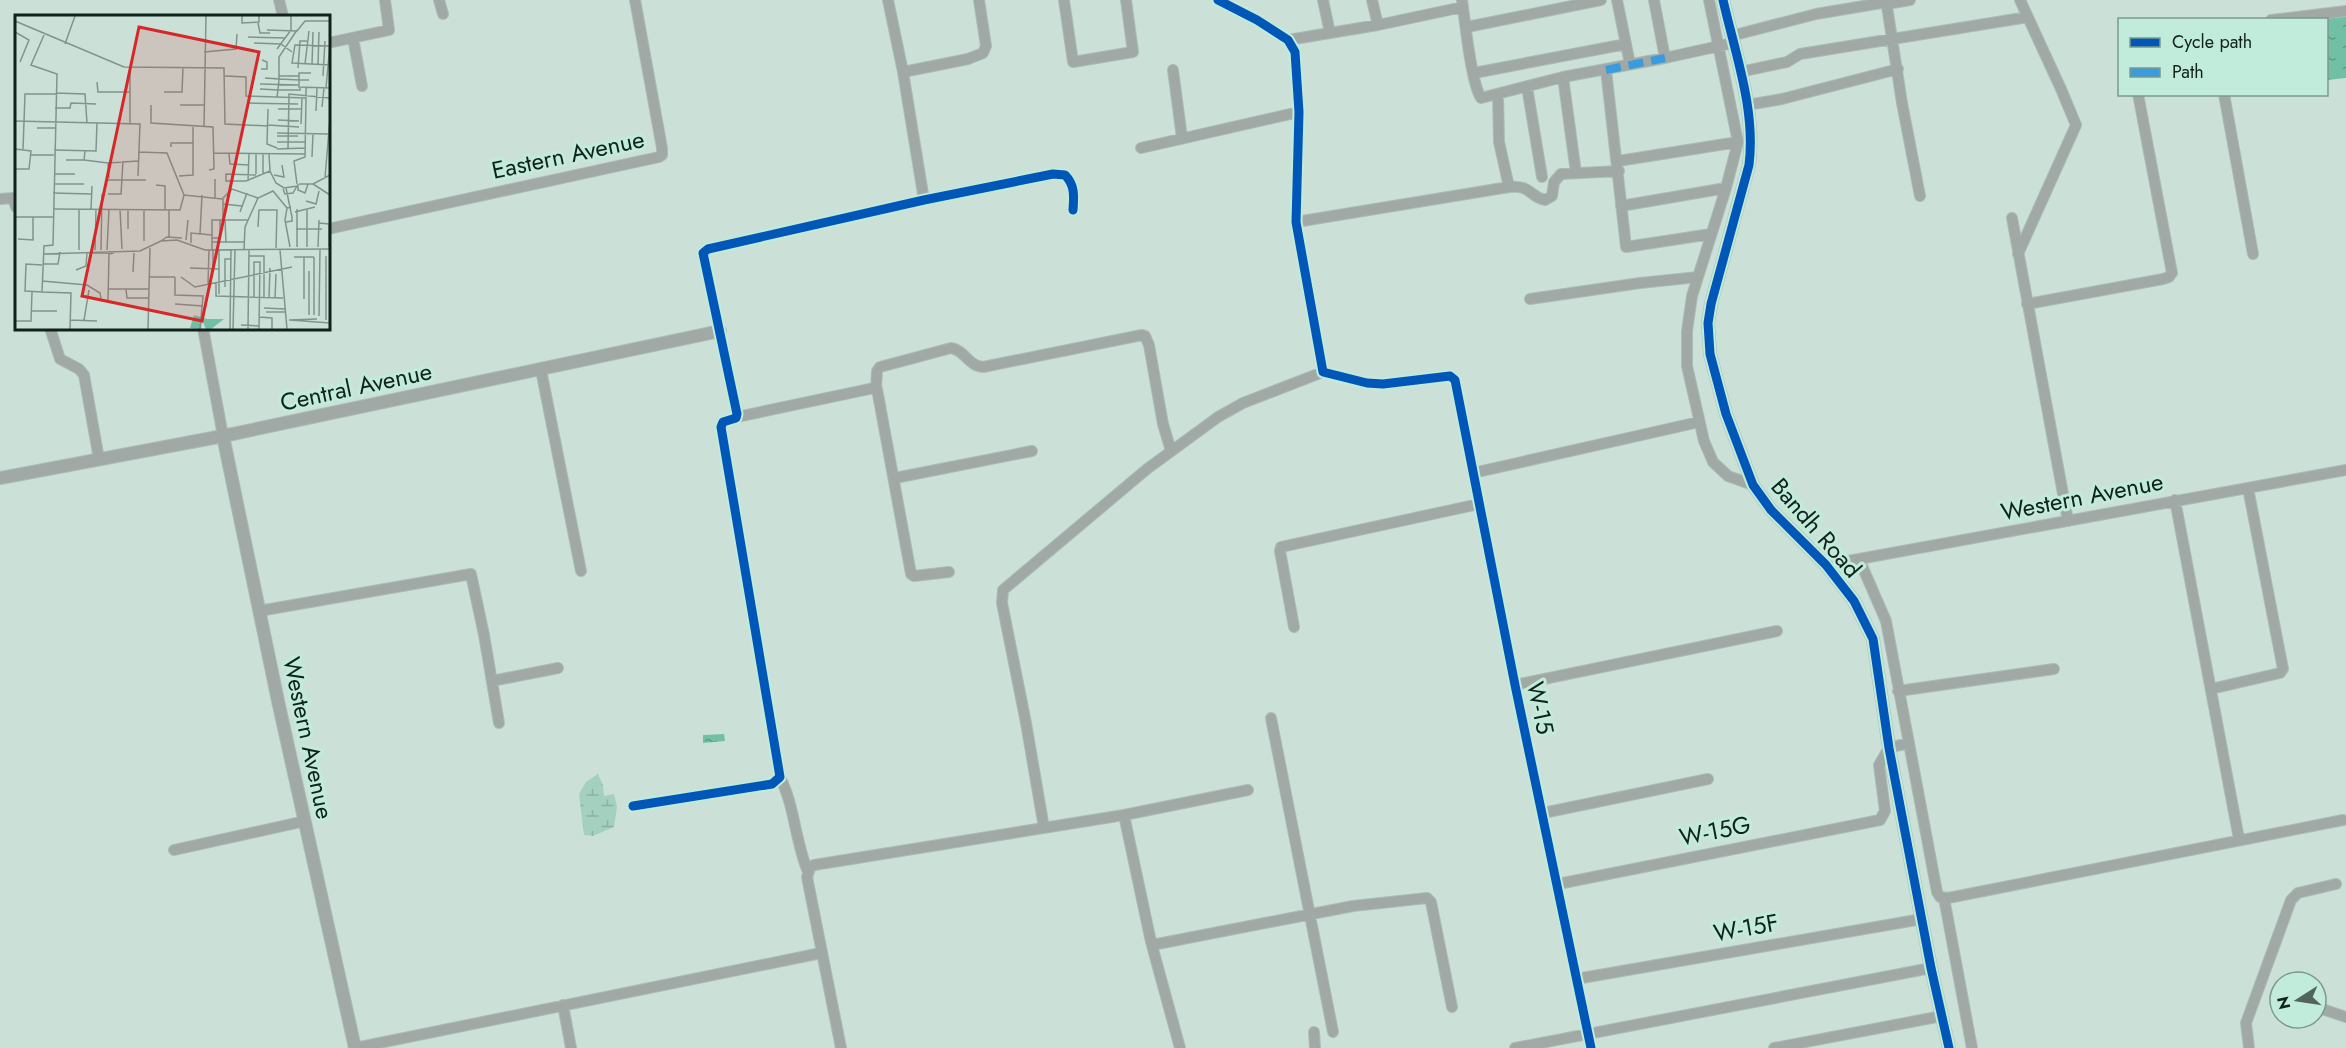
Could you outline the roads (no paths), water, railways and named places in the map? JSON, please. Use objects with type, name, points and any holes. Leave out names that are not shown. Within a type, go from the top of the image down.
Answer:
[{"type":"street","points":[[279,0],[283,15]]},
{"type":"street","points":[[330,43],[389,30],[385,0]]},
{"type":"street","points":[[439,0],[442,14]]},
{"type":"street","name":"Eastern Avenue","points":[[330,230],[662,155],[635,0]]},
{"type":"street","points":[[888,0],[903,72],[924,200]]},
{"type":"street","points":[[903,72],[974,58],[983,53],[986,46],[979,0]]},
{"type":"street","points":[[1064,0],[1074,62],[1133,52],[1126,0]]},
{"type":"street","points":[[1044,828],[1002,603],[1003,590],[1171,451],[1229,410],[1323,372],[1296,222],[1299,112],[1295,52],[1288,40],[1257,20],[1218,0]]},
{"type":"street","points":[[1323,0],[1330,33]]},
{"type":"street","points":[[1372,0],[1378,25]]},
{"type":"street","points":[[1467,27],[1601,0]]},
{"type":"street","points":[[1617,0],[1630,64]]},
{"type":"street","points":[[1654,0],[1665,58]]},
{"type":"street","points":[[1709,0],[1738,142],[1692,296],[1686,353],[1690,386],[1708,454],[1719,470],[1740,482],[1753,485]]},
{"type":"street","name":"Bandh Road","points":[[1723,0],[1747,105],[1751,141],[1749,165],[1711,304],[1708,340],[1726,414],[1753,485],[1771,510],[1826,565],[1854,602],[1873,639],[1889,748],[1931,968],[1949,1048]]},
{"type":"street","points":[[1288,40],[1378,25],[1463,3],[1474,73],[1481,98],[1563,77],[1719,46],[1732,39],[1816,14],[1910,0]]},
{"type":"street","points":[[2018,255],[2076,125],[2020,0]]},
{"type":"street","points":[[1887,2],[1902,103],[1920,196]]},
{"type":"street","points":[[2288,18],[2346,11]]},
{"type":"street","points":[[1740,72],[1787,62],[1800,54],[2028,17]]},
{"type":"street","points":[[353,38],[362,86]]},
{"type":"street","points":[[1474,73],[1626,44]]},
{"type":"street","points":[[1747,105],[1782,99],[1898,69]]},
{"type":"street","points":[[1173,70],[1182,138]]},
{"type":"street","points":[[1606,70],[1626,246],[1628,248],[1711,234]]},
{"type":"street","points":[[1563,77],[1576,173]]},
{"type":"street","points":[[1527,87],[1542,177]]},
{"type":"street","points":[[1498,95],[1499,142],[1509,187]]},
{"type":"street","points":[[2027,304],[2163,279],[2172,273],[2139,96]]},
{"type":"street","points":[[2224,96],[2253,254]]},
{"type":"street","points":[[1141,148],[1299,112]]},
{"type":"street","points":[[1296,222],[1509,187],[1523,186],[1545,200],[1552,196],[1554,182],[1558,176],[1738,142]]},
{"type":"street","points":[[737,417],[703,256],[705,251],[924,200],[1060,174],[1065,175],[1072,185],[1073,210]]},
{"type":"street","points":[[1621,206],[1726,188]]},
{"type":"street","points":[[0,199],[13,198],[15,204]]},
{"type":"street","points":[[2012,218],[2067,521]]},
{"type":"street","points":[[1530,298],[1640,282],[1698,277]]},
{"type":"street","points":[[52,330],[60,359],[80,369],[84,375],[99,459]]},
{"type":"street","points":[[203,330],[223,436]]},
{"type":"street","name":"Central Avenue","points":[[0,478],[223,436],[720,331]]},
{"type":"street","points":[[949,572],[914,576],[911,574],[895,478],[876,388],[877,371],[880,367],[951,348],[959,350],[976,366],[982,367],[1142,335],[1145,336],[1149,345],[1162,424],[1171,451]]},
{"type":"street","points":[[541,370],[581,571]]},
{"type":"street","name":"W-15","points":[[1323,372],[1367,383],[1383,384],[1452,376],[1455,380],[1515,684],[1591,1048]]},
{"type":"street","points":[[841,1048],[821,953],[808,872],[801,857],[789,795],[780,777],[721,427],[723,422],[737,417],[876,388]]},
{"type":"street","points":[[1473,473],[1699,422]]},
{"type":"street","name":"Western Avenue","points":[[223,436],[304,821],[355,1048]]},
{"type":"street","points":[[895,478],[1032,451]]},
{"type":"street","name":"Western Avenue","points":[[1826,565],[2346,470]]},
{"type":"street","points":[[2211,689],[2280,673],[2283,669],[2248,488]]},
{"type":"street","points":[[2175,501],[2239,839]]},
{"type":"street","points":[[1294,627],[1281,547],[1479,504]]},
{"type":"street","points":[[1859,559],[1886,621],[1937,892],[1944,898],[1972,1048]]},
{"type":"street","points":[[259,611],[471,574],[499,723]]},
{"type":"street","points":[[1515,684],[1777,631]]},
{"type":"street","points":[[492,681],[558,668]]},
{"type":"street","points":[[1898,691],[2054,669]]},
{"type":"street","points":[[1271,718],[1334,1032]]},
{"type":"street","points":[[1889,748],[1908,744]]},
{"type":"street","name":"W-15G","points":[[1558,884],[1880,820],[1885,811],[1879,765],[1889,748]]},
{"type":"street","points":[[633,806],[772,784],[780,777]]},
{"type":"street","points":[[1543,813],[1708,780]]},
{"type":"street","points":[[808,872],[814,865],[1124,815],[1248,790]]},
{"type":"street","points":[[1124,815],[1152,945],[1180,1048]]},
{"type":"street","points":[[1944,898],[2343,820]]},
{"type":"street","points":[[174,850],[304,821]]},
{"type":"street","points":[[2249,1048],[2246,1023],[2291,900],[2298,893],[2336,884]]},
{"type":"street","points":[[1152,945],[1310,913],[1427,898],[1431,903],[1452,1007]]},
{"type":"street","name":"W-15F","points":[[1576,979],[1922,919]]},
{"type":"street","points":[[355,1048],[821,953]]},
{"type":"street","points":[[1515,1048],[1931,968]]},
{"type":"street","points":[[563,1005],[571,1048]]},
{"type":"street","points":[[2328,1011],[2346,1017]]},
{"type":"street","points":[[1774,1048],[1942,1016]]},
{"type":"street","points":[[1314,1032],[1315,1048]]},
{"type":"water","points":[[2346,7],[2346,78],[2328,80],[2328,18],[2309,18]]},
{"type":"water","points":[[724,734],[725,741],[703,743],[703,735]]}]
